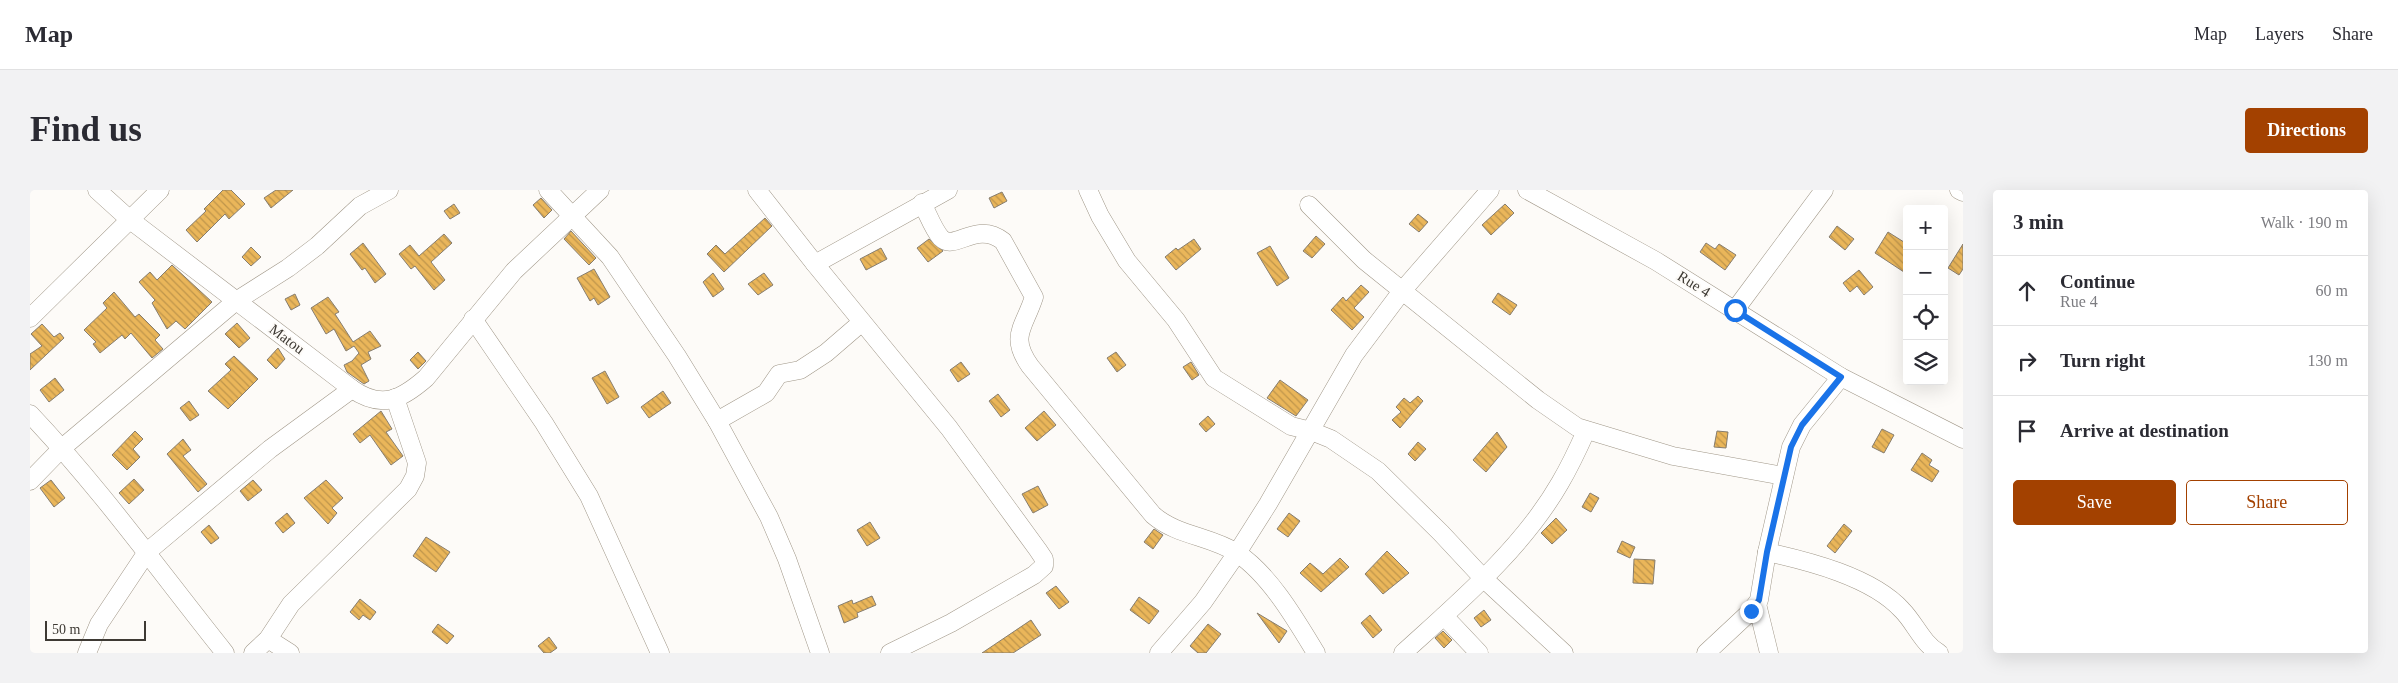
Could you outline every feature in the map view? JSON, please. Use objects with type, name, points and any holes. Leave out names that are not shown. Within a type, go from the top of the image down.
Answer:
[{"type":"street","name":"Matou","points":[[97,190],[129,219],[352,389],[377,401],[395,398],[410,392],[426,378],[457,343],[473,320],[514,271],[600,190]]},
{"type":"street","points":[[30,318],[160,190]]},
{"type":"street","points":[[30,481],[62,448],[236,301],[288,268],[317,246],[360,206],[389,190]]},
{"type":"street","points":[[548,190],[610,257],[677,356],[717,421],[769,518],[787,559],[820,653]]},
{"type":"street","points":[[757,190],[949,428],[1038,550],[1044,562],[1044,566],[1034,575],[951,623],[890,653]]},
{"type":"street","points":[[815,264],[924,198],[948,190]]},
{"type":"street","points":[[1088,190],[1100,216],[1127,261],[1176,320],[1214,378],[1292,426],[1332,439],[1378,471],[1435,526],[1483,578],[1564,653]]},
{"type":"street","points":[[1159,653],[1203,602],[1237,553],[1311,431],[1354,355],[1402,291],[1490,190]]},
{"type":"street","name":"Rue 4","points":[[1527,190],[1656,261],[1841,377],[1963,439]]},
{"type":"street","points":[[1735,310],[1824,190]]},
{"type":"street","points":[[1959,190],[1963,192]]},
{"type":"street","points":[[924,198],[940,236],[946,242],[951,243],[976,233],[996,235],[1003,241],[1034,297],[1019,336],[1021,354],[1045,386],[1146,508],[1170,527],[1237,553],[1269,584],[1316,653]]},
{"type":"street","points":[[1309,205],[1364,260],[1538,400],[1567,421],[1586,431],[1673,456],[1784,476]]},
{"type":"street","points":[[473,320],[544,423],[589,496],[660,653]]},
{"type":"street","points":[[717,421],[766,392],[779,374],[800,370],[862,322]]},
{"type":"street","points":[[1769,653],[1757,604],[1791,447],[1802,425],[1841,377]]},
{"type":"street","points":[[87,653],[99,624],[146,552],[270,449],[352,389]]},
{"type":"street","points":[[253,653],[268,639],[291,604],[307,591],[408,489],[415,476],[417,463],[395,398]]},
{"type":"street","points":[[30,414],[62,448],[225,653]]},
{"type":"street","points":[[1403,653],[1483,578],[1530,527],[1560,484],[1586,431]]},
{"type":"street","points":[[1767,552],[1807,561],[1834,570],[1890,598],[1903,610],[1926,642],[1939,653]]},
{"type":"street","points":[[1706,653],[1757,604]]},
{"type":"street","points":[[1444,616],[1479,653]]},
{"type":"street","points":[[268,639],[290,653]]},
{"type":"building","points":[[223,190],[231,190],[245,204],[229,219],[225,214],[197,242],[186,230],[206,211],[204,209]]},
{"type":"building","points":[[276,190],[293,190],[271,208],[264,198]]},
{"type":"building","points":[[1002,192],[1007,201],[994,208],[989,198]]},
{"type":"building","points":[[541,198],[552,210],[544,218],[533,205]]},
{"type":"building","points":[[454,204],[460,213],[450,219],[444,211]]},
{"type":"building","points":[[1505,204],[1514,213],[1491,235],[1482,225]]},
{"type":"building","points":[[1418,214],[1428,222],[1419,232],[1409,224]]},
{"type":"building","points":[[765,218],[772,226],[724,272],[707,254],[716,245],[725,254]]},
{"type":"building","points":[[1837,226],[1854,239],[1845,250],[1829,237]]},
{"type":"building","points":[[571,231],[596,258],[589,265],[564,239]]},
{"type":"building","points":[[1888,232],[1903,241],[1903,271],[1875,253]]},
{"type":"building","points":[[444,234],[452,243],[431,262],[445,280],[434,290],[415,266],[411,269],[399,254],[410,245],[419,256]]},
{"type":"building","points":[[1316,236],[1325,244],[1312,258],[1303,251]]},
{"type":"building","points":[[929,239],[943,251],[928,262],[917,248]]},
{"type":"building","points":[[1194,239],[1201,249],[1176,270],[1165,257],[1176,248],[1178,250]]},
{"type":"building","points":[[363,243],[386,274],[375,283],[365,268],[362,270],[350,254]]},
{"type":"building","points":[[1706,243],[1715,249],[1719,244],[1736,255],[1725,270],[1700,252]]},
{"type":"building","points":[[1963,244],[1963,269],[1959,275],[1948,268]]},
{"type":"building","points":[[1270,246],[1289,278],[1277,286],[1257,253]]},
{"type":"building","points":[[251,247],[261,257],[251,266],[242,257]]},
{"type":"building","points":[[881,248],[887,259],[866,270],[860,259]]},
{"type":"building","points":[[172,265],[212,302],[185,329],[176,321],[167,329],[152,303],[155,300],[139,282],[150,272],[157,280]]},
{"type":"building","points":[[594,269],[610,297],[598,305],[594,298],[590,301],[577,278]]},
{"type":"building","points":[[1859,270],[1873,287],[1864,295],[1857,286],[1850,292],[1843,283]]},
{"type":"building","points":[[713,273],[724,289],[713,297],[703,282]]},
{"type":"building","points":[[764,273],[773,285],[758,295],[748,284]]},
{"type":"building","points":[[1361,285],[1369,292],[1354,308],[1364,317],[1352,330],[1331,310],[1343,297],[1346,301]]},
{"type":"building","points":[[114,292],[135,317],[139,314],[160,335],[155,340],[163,349],[152,358],[131,333],[125,339],[122,335],[100,353],[93,344],[96,342],[84,330],[107,308],[103,303]]},
{"type":"building","points":[[1498,293],[1517,305],[1510,315],[1492,302]]},
{"type":"building","points":[[295,294],[300,305],[291,310],[285,299]]},
{"type":"building","points":[[328,297],[339,312],[335,314],[353,342],[370,331],[381,346],[368,352],[371,359],[361,365],[369,381],[364,384],[347,372],[344,365],[352,361],[359,353],[354,346],[346,351],[334,329],[326,334],[311,308]]},
{"type":"building","points":[[237,323],[250,338],[239,348],[225,334]]},
{"type":"building","points":[[42,324],[54,337],[60,333],[64,338],[30,370],[30,354],[42,346],[31,334]]},
{"type":"building","points":[[278,348],[285,359],[276,369],[267,360]]},
{"type":"building","points":[[418,352],[426,361],[418,369],[410,360]]},
{"type":"building","points":[[1116,352],[1126,365],[1117,372],[1107,358]]},
{"type":"building","points":[[234,356],[258,379],[228,409],[208,391],[231,370],[225,364]]},
{"type":"building","points":[[961,362],[970,374],[958,382],[950,370]]},
{"type":"building","points":[[1191,362],[1199,375],[1192,380],[1183,367]]},
{"type":"building","points":[[605,371],[619,397],[607,404],[592,378]]},
{"type":"building","points":[[55,378],[64,390],[49,402],[40,390]]},
{"type":"building","points":[[1280,380],[1308,400],[1296,416],[1267,398]]},
{"type":"building","points":[[663,391],[671,403],[649,418],[641,407]]},
{"type":"building","points":[[998,394],[1010,410],[1001,417],[989,401]]},
{"type":"building","points":[[1418,396],[1423,401],[1400,428],[1392,420],[1401,412],[1396,407],[1404,398],[1410,403]]},
{"type":"building","points":[[189,401],[199,415],[190,421],[180,408]]},
{"type":"building","points":[[381,411],[392,429],[386,432],[403,456],[391,465],[370,435],[360,443],[353,434]]},
{"type":"building","points":[[1044,411],[1056,425],[1037,441],[1025,428]]},
{"type":"building","points":[[1208,416],[1215,424],[1206,432],[1199,424]]},
{"type":"building","points":[[1882,429],[1894,435],[1884,453],[1872,447]]},
{"type":"building","points":[[135,431],[143,439],[133,449],[140,457],[127,470],[112,455]]},
{"type":"building","points":[[1717,431],[1728,432],[1726,448],[1714,447]]},
{"type":"building","points":[[1497,432],[1507,447],[1486,472],[1473,460]]},
{"type":"building","points":[[183,439],[191,450],[183,456],[207,484],[198,492],[167,454]]},
{"type":"building","points":[[1418,442],[1426,449],[1415,461],[1408,454]]},
{"type":"building","points":[[1922,453],[1932,460],[1929,465],[1939,471],[1932,482],[1911,470]]},
{"type":"building","points":[[134,479],[144,490],[129,504],[119,493]]},
{"type":"building","points":[[51,480],[65,498],[54,507],[40,488]]},
{"type":"building","points":[[253,480],[262,490],[248,501],[240,491]]},
{"type":"building","points":[[326,480],[343,498],[332,508],[337,513],[328,524],[304,498]]},
{"type":"building","points":[[1038,486],[1048,505],[1033,513],[1022,494]]},
{"type":"building","points":[[1590,493],[1599,498],[1591,512],[1582,507]]},
{"type":"building","points":[[287,513],[295,523],[283,533],[275,523]]},
{"type":"building","points":[[1289,513],[1300,521],[1288,537],[1277,529]]},
{"type":"building","points":[[1556,518],[1567,530],[1552,544],[1541,533]]},
{"type":"building","points":[[870,522],[880,538],[867,546],[857,530]]},
{"type":"building","points":[[1844,524],[1852,531],[1835,553],[1827,546]]},
{"type":"building","points":[[209,525],[219,538],[211,544],[201,532]]},
{"type":"building","points":[[1154,529],[1163,535],[1153,549],[1144,542]]},
{"type":"building","points":[[426,537],[450,552],[436,572],[413,556]]},
{"type":"building","points":[[1622,541],[1635,547],[1630,558],[1617,552]]},
{"type":"building","points":[[1387,551],[1409,573],[1383,594],[1365,574]]},
{"type":"building","points":[[1340,558],[1349,567],[1321,592],[1300,573],[1310,563],[1323,574]]},
{"type":"building","points":[[1634,559],[1655,560],[1653,584],[1633,583]]},
{"type":"building","points":[[1056,586],[1069,602],[1059,609],[1046,593]]},
{"type":"building","points":[[872,596],[876,605],[857,613],[858,617],[844,623],[838,606],[852,600],[853,604]]},
{"type":"building","points":[[1139,597],[1159,611],[1149,624],[1130,610]]},
{"type":"building","points":[[360,599],[376,612],[370,620],[363,615],[359,620],[350,612]]},
{"type":"building","points":[[1484,610],[1491,620],[1481,627],[1474,618]]},
{"type":"building","points":[[1257,613],[1287,631],[1279,643]]},
{"type":"building","points":[[1370,615],[1382,630],[1373,638],[1361,623]]},
{"type":"building","points":[[1031,620],[1041,635],[1013,653],[982,653]]},
{"type":"building","points":[[438,624],[454,636],[447,644],[432,632]]},
{"type":"building","points":[[1208,624],[1221,634],[1206,653],[1198,653],[1190,646]]},
{"type":"building","points":[[1443,631],[1452,640],[1444,648],[1435,638]]},
{"type":"building","points":[[549,637],[557,648],[550,653],[544,653],[538,646]]},
{"type":"route","points":[[1735,310],[1841,377],[1802,425],[1791,447],[1767,552],[1759,600],[1751,611]]}]
